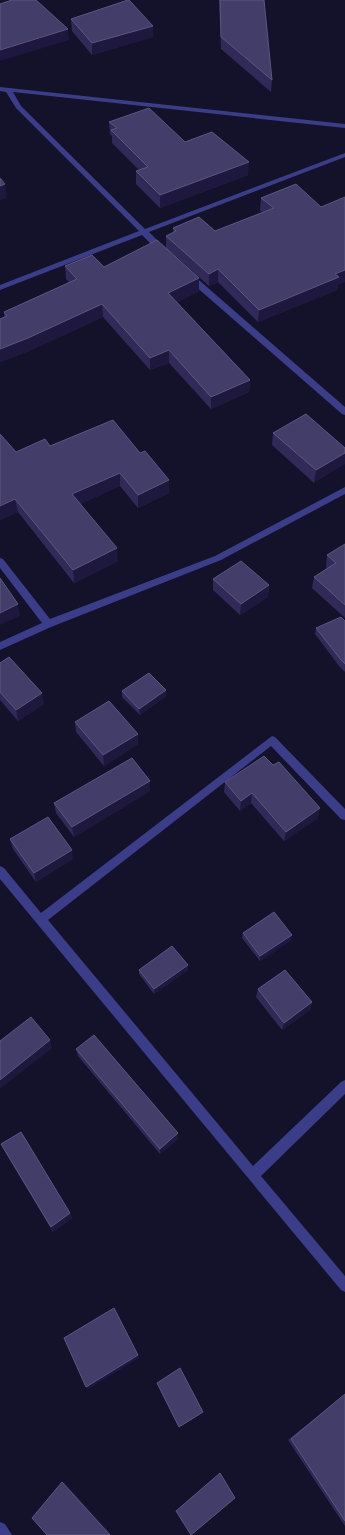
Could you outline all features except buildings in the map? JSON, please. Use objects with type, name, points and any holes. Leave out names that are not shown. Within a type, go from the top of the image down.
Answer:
[{"type":"street","points":[[4,90],[345,126]]},
{"type":"street","points":[[4,90],[18,107],[168,256]]},
{"type":"street","points":[[0,288],[345,155]]},
{"type":"street","points":[[185,272],[345,412]]},
{"type":"street","points":[[0,646],[48,624],[218,558],[345,490]]},
{"type":"street","points":[[0,561],[48,624]]},
{"type":"street","points":[[40,920],[272,740],[345,816]]},
{"type":"street","points":[[0,871],[345,1286]]},
{"type":"street","points":[[253,1176],[345,1086]]},
{"type":"street","points":[[0,1529],[5,1535]]}]
